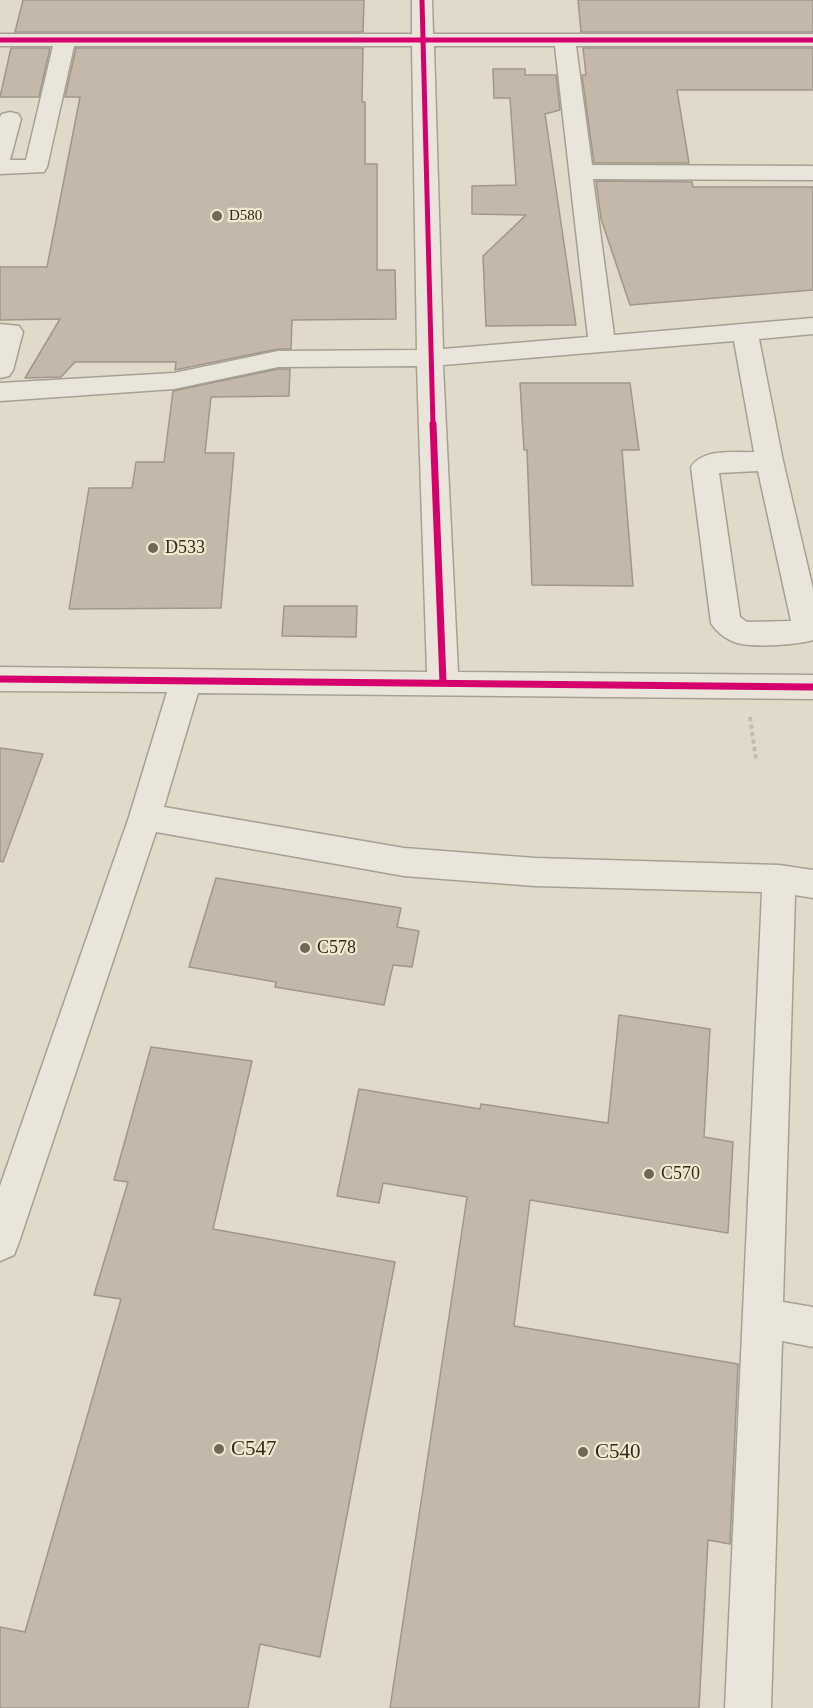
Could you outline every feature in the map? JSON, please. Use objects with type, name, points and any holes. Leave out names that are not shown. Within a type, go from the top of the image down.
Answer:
[{"type":"street","points":[[422,0],[429,358],[443,683]]},
{"type":"street","points":[[0,40],[813,40]]},
{"type":"street","points":[[0,167],[36,167],[65,40]]},
{"type":"street","points":[[565,41],[602,344]]},
{"type":"street","points":[[0,158],[6,126]]},
{"type":"street","points":[[581,172],[813,173]]},
{"type":"street","points":[[0,392],[174,381],[278,359],[429,358],[813,326]]},
{"type":"street","points":[[0,332],[10,332],[0,370]]},
{"type":"street","points":[[745,332],[769,461],[807,626],[803,632],[742,633],[726,623],[705,467],[709,464],[769,461]]},
{"type":"street","points":[[0,679],[813,687]]},
{"type":"street","points":[[0,1242],[145,817],[186,680]]},
{"type":"street","points":[[145,817],[404,862],[535,872],[796,882],[763,1318],[748,1708]]},
{"type":"street","points":[[763,1318],[813,1327]]},
{"type":"path","points":[[749,713],[756,760]]},
{"type":"building","points":[[23,0],[364,0],[363,32],[15,32]]},
{"type":"building","points":[[578,0],[813,0],[813,32],[581,32]]},
{"type":"building","points":[[11,48],[50,48],[39,97],[0,97]]},
{"type":"building","name":"D580","points":[[76,48],[363,48],[362,102],[365,102],[365,164],[377,164],[377,270],[395,270],[396,319],[292,320],[291,349],[278,349],[175,370],[176,362],[75,362],[61,377],[25,378],[60,319],[0,320],[0,267],[47,267],[80,97],[65,97]]},
{"type":"building","points":[[583,48],[813,48],[813,90],[677,90],[689,163],[594,163],[582,75],[586,75]]},
{"type":"building","points":[[493,69],[525,69],[525,75],[556,75],[560,110],[545,114],[576,325],[486,326],[483,256],[526,215],[472,214],[472,186],[516,185],[510,98],[494,98]]},
{"type":"building","points":[[596,181],[692,182],[693,187],[813,187],[813,290],[630,305],[601,219]]},
{"type":"building","name":"D533","points":[[278,369],[290,369],[289,396],[211,397],[205,453],[234,453],[221,608],[69,609],[89,488],[132,488],[136,462],[164,462],[173,391]]},
{"type":"building","points":[[520,383],[630,383],[639,450],[622,450],[633,586],[532,585],[527,450],[524,450]]},
{"type":"building","points":[[284,606],[357,606],[356,637],[282,636]]},
{"type":"building","points":[[0,748],[43,754],[3,862],[0,861]]},
{"type":"building","name":"C578","points":[[216,878],[401,908],[397,927],[419,931],[412,967],[393,965],[384,1005],[275,987],[276,982],[189,967]]},
{"type":"building","name":"C540","points":[[619,1015],[710,1029],[704,1137],[733,1142],[728,1233],[530,1200],[514,1326],[738,1364],[730,1544],[708,1540],[699,1708],[390,1708],[467,1197],[383,1183],[379,1203],[337,1196],[359,1089],[480,1109],[481,1104],[608,1123]]},
{"type":"building","name":"C547","points":[[151,1047],[252,1061],[213,1229],[395,1262],[320,1657],[260,1644],[248,1708],[0,1708],[0,1627],[25,1632],[121,1299],[94,1295],[128,1182],[114,1180]]},
{"type":"cycle path","points":[[422,0],[430,358],[443,683]]},
{"type":"cycle path","points":[[0,40],[813,40]]},
{"type":"cycle path","points":[[0,679],[813,687]]},
{"type":"place","name":"D580","points":[[217,216]]},
{"type":"place","name":"D533","points":[[153,548]]},
{"type":"place","name":"C578","points":[[305,948]]},
{"type":"place","name":"C570","points":[[649,1174]]},
{"type":"place","name":"C547","points":[[219,1449]]},
{"type":"place","name":"C540","points":[[583,1452]]}]
